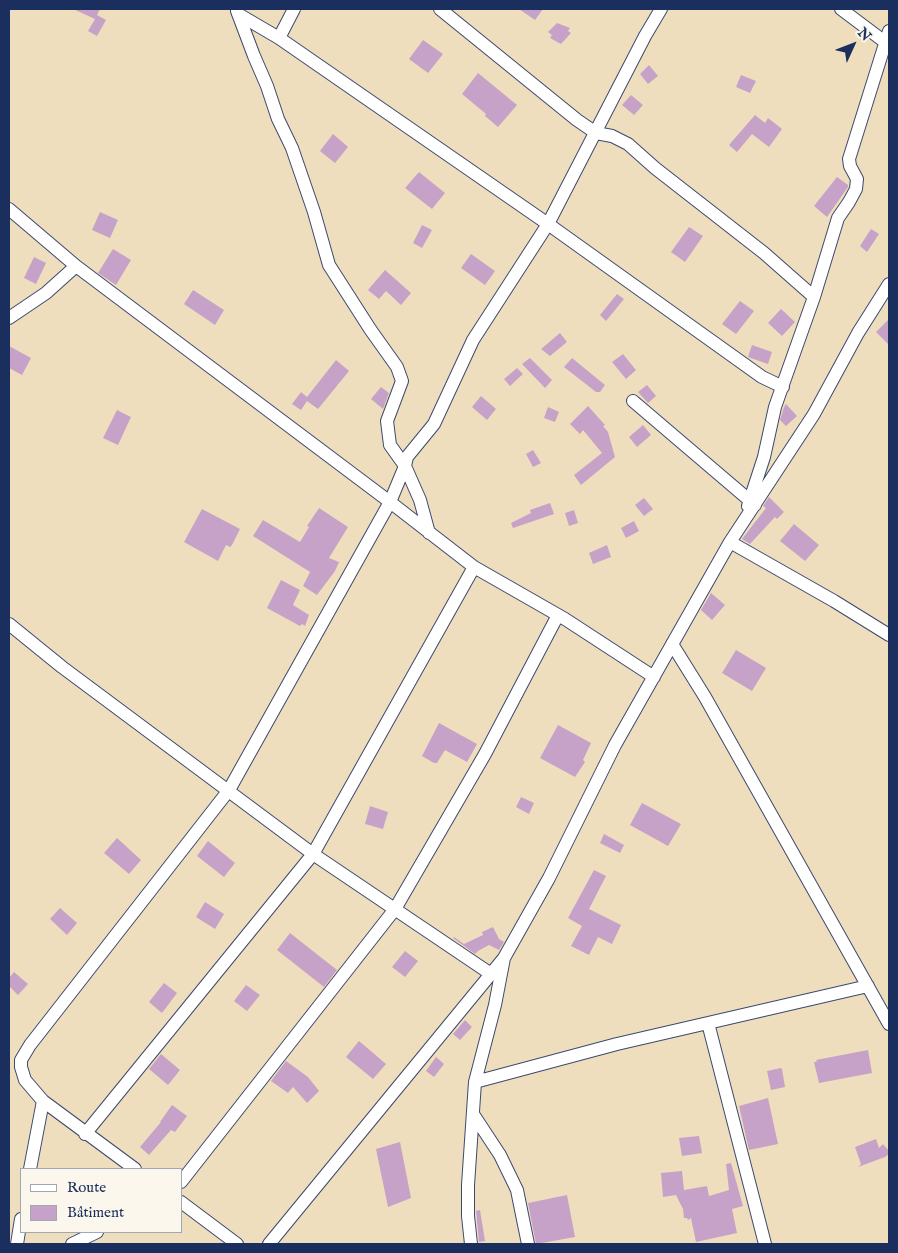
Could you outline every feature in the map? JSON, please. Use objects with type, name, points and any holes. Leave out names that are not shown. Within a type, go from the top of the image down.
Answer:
[{"type":"street","points":[[279,38],[294,9]]},
{"type":"street","points":[[440,9],[564,110],[596,133],[612,136],[628,144],[655,168],[764,253],[814,297]]},
{"type":"street","points":[[134,1168],[43,1102],[25,1080],[21,1068],[21,1060],[30,1045],[228,790],[390,502],[407,457],[434,424],[472,340],[548,224],[645,36],[661,9]]},
{"type":"street","points":[[269,1244],[504,958],[549,878],[614,745],[730,542],[743,523],[752,503],[775,407],[814,297],[838,218],[856,189],[857,179],[849,160],[888,39],[841,9]]},
{"type":"street","points":[[237,11],[548,224],[762,378],[783,387]]},
{"type":"street","points":[[237,11],[278,119],[292,148],[314,212],[329,264],[370,329],[397,367],[402,381],[387,421],[390,445],[405,466],[420,500],[429,533]]},
{"type":"street","points":[[9,209],[76,266],[390,502],[474,568],[558,615],[654,677]]},
{"type":"street","points":[[9,318],[46,293],[76,266]]},
{"type":"street","points":[[752,503],[814,414],[858,333],[889,284]]},
{"type":"street","points":[[633,401],[752,503]]},
{"type":"street","points":[[730,542],[834,601],[889,635]]},
{"type":"street","points":[[85,1134],[313,854],[474,568]]},
{"type":"street","points":[[182,1181],[394,909],[485,754],[558,615]]},
{"type":"street","points":[[9,624],[62,667],[313,854],[491,974]]},
{"type":"street","points":[[672,644],[706,697],[889,1024]]},
{"type":"street","points":[[471,1244],[468,1216],[475,1082],[495,1005],[504,958]]},
{"type":"street","points":[[475,1082],[616,1044],[868,986]]},
{"type":"street","points":[[708,1022],[764,1244]]},
{"type":"street","points":[[30,1168],[43,1102]]},
{"type":"street","points":[[473,1114],[500,1155],[517,1190],[528,1244]]},
{"type":"street","points":[[182,1203],[237,1244]]},
{"type":"street","points":[[17,1244],[20,1225]]},
{"type":"street","points":[[72,1244],[95,1233]]},
{"type":"building","points":[[73,9],[100,9],[97,15],[106,20],[97,36],[88,31],[95,19]]},
{"type":"building","points":[[519,9],[543,9],[535,20]]},
{"type":"building","points":[[557,23],[570,28],[568,31],[571,33],[561,44],[550,38],[552,35],[548,32]]},
{"type":"building","points":[[423,40],[443,54],[428,73],[409,59]]},
{"type":"building","points":[[649,65],[658,76],[648,84],[640,74]]},
{"type":"building","points":[[478,73],[517,105],[498,127],[462,94]]},
{"type":"building","points":[[741,75],[756,81],[750,93],[736,87]]},
{"type":"building","points":[[631,95],[643,105],[634,115],[622,105]]},
{"type":"building","points":[[755,115],[765,123],[768,118],[782,129],[769,147],[752,134],[737,152],[729,145]]},
{"type":"building","points":[[333,134],[348,147],[335,163],[320,151]]},
{"type":"building","points":[[419,172],[445,193],[432,209],[405,188]]},
{"type":"building","points":[[837,177],[848,187],[827,217],[814,206]]},
{"type":"building","points":[[100,212],[118,220],[110,238],[92,230]]},
{"type":"building","points":[[422,225],[432,230],[422,248],[413,243]]},
{"type":"building","points":[[689,227],[703,236],[685,262],[671,252]]},
{"type":"building","points":[[871,229],[879,234],[867,252],[860,246]]},
{"type":"building","points":[[113,249],[131,260],[116,285],[98,273]]},
{"type":"building","points":[[471,254],[495,271],[485,285],[461,268]]},
{"type":"building","points":[[34,257],[46,263],[36,284],[24,278]]},
{"type":"building","points":[[385,270],[411,293],[401,305],[386,291],[379,299],[368,290]]},
{"type":"building","points":[[193,290],[224,310],[215,325],[184,304]]},
{"type":"building","points":[[617,294],[624,299],[606,321],[600,315]]},
{"type":"building","points":[[740,301],[754,311],[736,334],[722,324]]},
{"type":"building","points":[[781,309],[795,322],[782,336],[768,323]]},
{"type":"building","points":[[889,319],[889,345],[876,332]]},
{"type":"building","points":[[560,333],[567,342],[550,356],[541,349]]},
{"type":"building","points":[[752,345],[772,352],[768,364],[748,357]]},
{"type":"building","points":[[9,346],[31,358],[22,375],[9,368]]},
{"type":"building","points":[[623,354],[636,370],[626,379],[612,362]]},
{"type":"building","points":[[530,358],[552,380],[545,388],[522,364]]},
{"type":"building","points":[[572,358],[605,385],[600,392],[596,392],[564,367]]},
{"type":"building","points":[[336,360],[349,371],[318,409],[307,401],[301,410],[292,404],[301,392],[307,397]]},
{"type":"building","points":[[517,368],[523,374],[510,386],[504,379]]},
{"type":"building","points":[[647,385],[656,396],[648,403],[638,392]]},
{"type":"building","points":[[381,387],[389,393],[383,409],[371,399]]},
{"type":"building","points":[[481,396],[496,409],[487,420],[472,407]]},
{"type":"building","points":[[786,404],[797,416],[786,426],[780,420]]},
{"type":"building","points":[[588,406],[605,425],[603,426],[608,432],[615,457],[581,485],[574,475],[602,453],[583,430],[580,434],[570,424]]},
{"type":"building","points":[[548,407],[559,412],[555,422],[544,418]]},
{"type":"building","points":[[117,410],[131,417],[118,445],[103,438]]},
{"type":"building","points":[[643,425],[651,435],[637,447],[629,437]]},
{"type":"building","points":[[533,450],[541,463],[533,467],[526,454]]},
{"type":"building","points":[[769,497],[784,512],[777,519],[775,517],[750,544],[742,539],[766,508],[763,506]]},
{"type":"building","points":[[644,498],[653,509],[644,516],[635,505]]},
{"type":"building","points":[[550,503],[554,514],[513,528],[511,523],[531,513],[530,510]]},
{"type":"building","points":[[319,508],[348,527],[329,558],[339,562],[335,571],[317,595],[303,586],[310,572],[253,536],[263,520],[300,542],[309,527],[307,526]]},
{"type":"building","points":[[202,509],[240,529],[232,545],[230,547],[226,545],[218,561],[184,542]]},
{"type":"building","points":[[574,510],[578,523],[569,526],[565,513]]},
{"type":"building","points":[[634,521],[639,531],[626,538],[621,528]]},
{"type":"building","points":[[794,524],[819,545],[805,561],[780,541]]},
{"type":"building","points":[[607,545],[611,557],[593,564],[589,553]]},
{"type":"building","points":[[281,580],[300,590],[293,605],[309,615],[305,626],[302,624],[300,626],[267,608]]},
{"type":"building","points":[[711,593],[725,605],[712,620],[701,610]]},
{"type":"building","points":[[736,650],[766,668],[752,691],[722,673]]},
{"type":"building","points":[[439,723],[477,744],[467,762],[445,750],[437,763],[422,756]]},
{"type":"building","points":[[558,725],[591,743],[583,760],[585,762],[575,777],[540,758]]},
{"type":"building","points":[[521,797],[534,803],[529,814],[516,807]]},
{"type":"building","points":[[642,803],[681,824],[668,846],[630,825]]},
{"type":"building","points":[[370,806],[388,812],[383,829],[365,824]]},
{"type":"building","points":[[604,834],[624,845],[620,853],[600,843]]},
{"type":"building","points":[[117,838],[141,860],[129,874],[104,853]]},
{"type":"building","points":[[208,841],[235,863],[224,877],[197,856]]},
{"type":"building","points":[[594,870],[606,876],[589,909],[621,925],[612,944],[598,937],[589,955],[571,946],[582,926],[568,918]]},
{"type":"building","points":[[205,902],[224,914],[215,929],[196,917]]},
{"type":"building","points":[[60,908],[77,923],[67,935],[50,919]]},
{"type":"building","points":[[493,927],[499,939],[504,942],[499,950],[489,945],[475,954],[453,938],[464,944],[483,935],[482,932]]},
{"type":"building","points":[[290,933],[337,970],[324,987],[277,950]]},
{"type":"building","points":[[405,951],[418,961],[405,977],[392,967]]},
{"type":"building","points":[[14,972],[28,984],[18,995],[9,986],[9,978]]},
{"type":"building","points":[[164,983],[177,993],[162,1013],[149,1002]]},
{"type":"building","points":[[246,985],[260,995],[247,1011],[234,1001]]},
{"type":"building","points":[[465,1020],[472,1027],[460,1040],[453,1034]]},
{"type":"building","points":[[359,1041],[386,1064],[373,1079],[346,1057]]},
{"type":"building","points":[[868,1050],[872,1073],[819,1083],[814,1062],[817,1062],[816,1060]]},
{"type":"building","points":[[161,1054],[180,1070],[168,1085],[149,1069]]},
{"type":"building","points":[[436,1057],[444,1064],[434,1077],[426,1071]]},
{"type":"building","points":[[286,1061],[308,1077],[319,1091],[307,1103],[293,1087],[288,1093],[271,1081]]},
{"type":"building","points":[[781,1068],[785,1087],[771,1090],[767,1071]]},
{"type":"building","points":[[768,1098],[778,1144],[749,1150],[739,1106]]},
{"type":"building","points":[[172,1105],[187,1116],[175,1132],[171,1130],[149,1155],[140,1147],[161,1122]]},
{"type":"building","points":[[699,1136],[702,1153],[682,1156],[679,1138]]},
{"type":"building","points":[[876,1139],[879,1148],[883,1144],[889,1151],[889,1154],[858,1167],[861,1164],[855,1147]]},
{"type":"building","points":[[400,1142],[411,1198],[388,1207],[376,1149]]},
{"type":"building","points":[[731,1163],[743,1206],[732,1209],[737,1233],[696,1242],[691,1218],[688,1220],[684,1218],[683,1209],[676,1195],[663,1197],[661,1173],[682,1171],[684,1190],[707,1186],[709,1196],[729,1190],[726,1164]]},
{"type":"building","points":[[567,1195],[575,1237],[536,1244],[528,1203]]},
{"type":"building","points":[[480,1210],[485,1241],[479,1242],[476,1211]]}]
